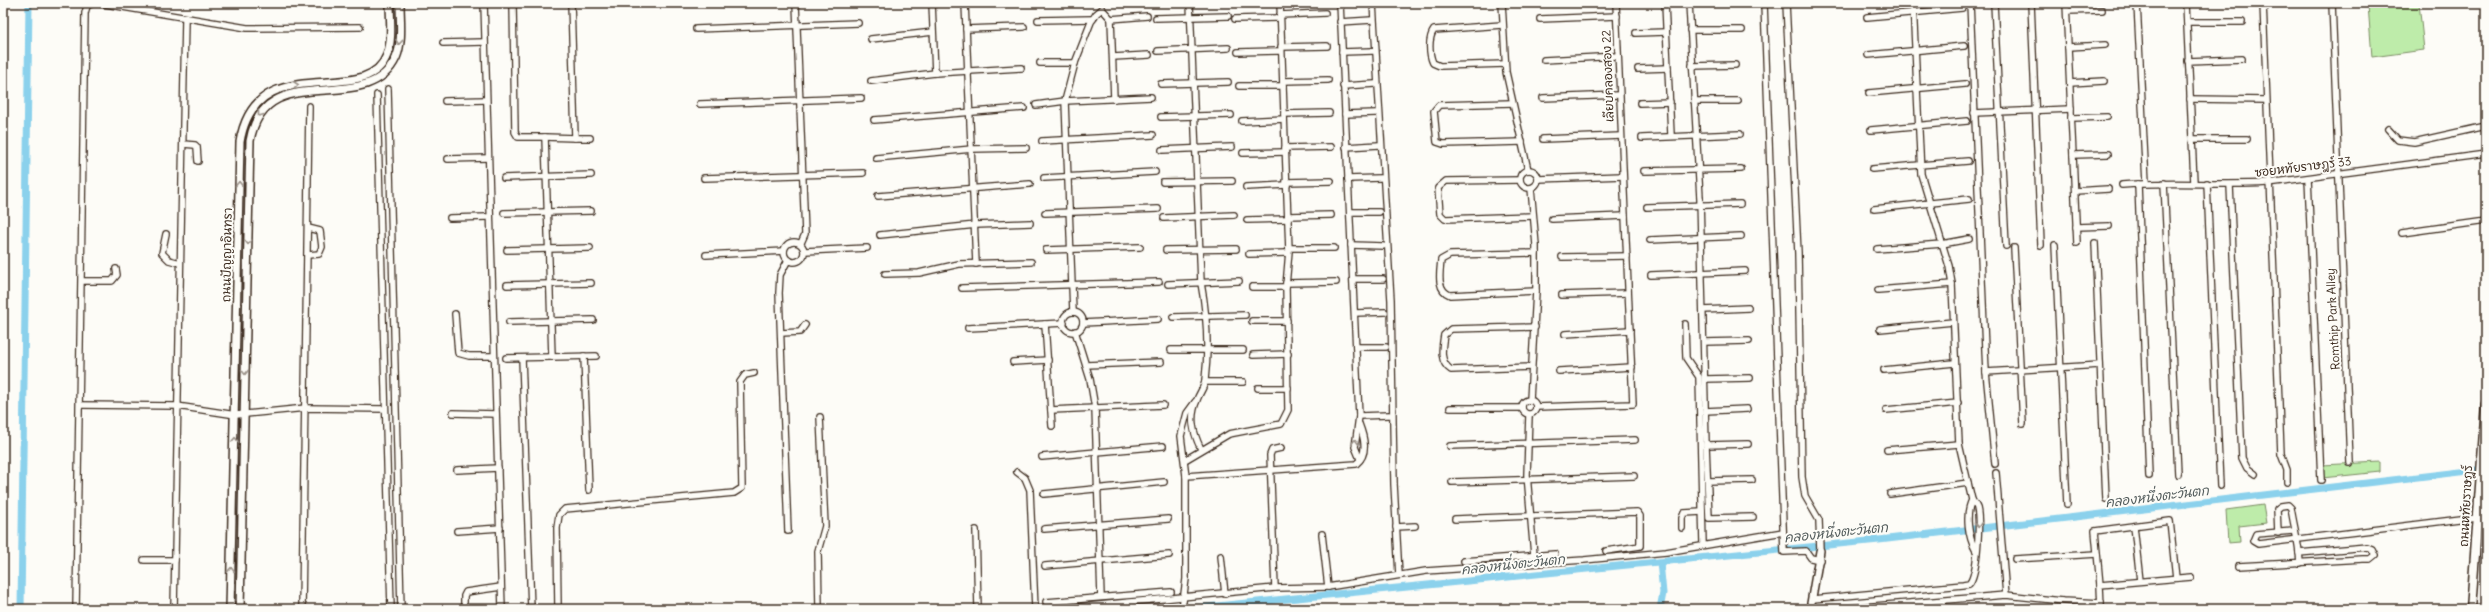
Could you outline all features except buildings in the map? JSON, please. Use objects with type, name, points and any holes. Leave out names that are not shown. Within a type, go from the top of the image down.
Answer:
[{"type":"main road","name":"ถนนหทัยราษฎร์","points":[[2471,609],[2478,488],[2486,404]]},
{"type":"street","points":[[76,609],[85,13],[87,6],[93,3]]},
{"type":"street","points":[[99,3],[185,19],[247,28],[360,27]]},
{"type":"street","name":"ถนนปัญญาอินทรา","points":[[230,609],[236,415],[240,142],[244,124],[249,112],[267,94],[283,87],[355,79],[369,74],[382,64],[390,44],[390,3]]},
{"type":"street","name":"ถนนปัญญาอินทรา","points":[[240,609],[250,141],[254,125],[257,115],[264,108],[273,100],[286,94],[357,86],[375,80],[390,69],[397,57],[400,44],[400,3]]},
{"type":"street","points":[[484,3],[488,217],[502,609]]},
{"type":"street","points":[[513,3],[515,132],[518,137],[590,138]]},
{"type":"street","points":[[571,3],[575,138]]},
{"type":"street","points":[[784,251],[788,260],[793,262],[802,259],[805,251],[801,243],[804,234],[803,175],[796,3]]},
{"type":"street","points":[[932,3],[935,73]]},
{"type":"street","points":[[965,3],[976,225],[976,264]]},
{"type":"street","points":[[1182,609],[1184,599],[1186,476],[1181,436],[1183,421],[1196,401],[1205,382],[1207,350],[1207,316],[1201,283],[1190,3]]},
{"type":"street","points":[[1185,460],[1201,449],[1239,430],[1281,424],[1288,410],[1286,285],[1288,217],[1280,3]]},
{"type":"street","points":[[1340,3],[1359,416],[1359,424],[1354,447],[1360,459]]},
{"type":"street","points":[[1374,3],[1391,300],[1396,527],[1399,575]]},
{"type":"street","points":[[1502,3],[1505,64],[1512,103],[1528,170]]},
{"type":"street","name":"เลียบคลองสอง 22","points":[[1536,407],[1633,404],[1616,3]]},
{"type":"street","points":[[1665,3],[1671,135]]},
{"type":"street","points":[[1689,3],[1700,204],[1706,445],[1710,518],[1753,517]]},
{"type":"street","points":[[1764,3],[1784,552],[1806,551],[1811,558],[1820,560]]},
{"type":"street","points":[[1786,3],[1798,253],[1802,477],[1805,496],[1819,520],[1820,560],[1810,609]]},
{"type":"street","points":[[1813,599],[1969,584],[1974,576],[1976,551],[1979,542],[1977,507],[1972,500],[1960,444],[1954,363],[1952,284],[1942,244],[1921,174],[1913,3]]},
{"type":"street","points":[[1970,3],[1986,372],[1995,464]]},
{"type":"street","points":[[1994,3],[2006,246]]},
{"type":"street","points":[[2031,3],[2041,245]]},
{"type":"street","points":[[2066,3],[2077,243]]},
{"type":"street","points":[[2137,3],[2146,183]]},
{"type":"street","points":[[2186,3],[2194,183]]},
{"type":"street","points":[[2263,3],[2268,183],[2281,454],[2287,470],[2287,482]]},
{"type":"street","name":"Romthip Park Alley","points":[[2332,3],[2350,463]]},
{"type":"street","points":[[1073,312],[1065,101],[1075,63],[1093,19],[1102,6],[1111,19],[1114,99]]},
{"type":"street","points":[[1867,17],[1962,8]]},
{"type":"street","points":[[2067,11],[2102,10]]},
{"type":"street","points":[[1235,19],[1325,13]]},
{"type":"street","points":[[1111,19],[1147,16]]},
{"type":"street","points":[[1156,18],[1228,16]]},
{"type":"street","points":[[1540,20],[1617,16]]},
{"type":"street","points":[[174,609],[185,19]]},
{"type":"street","points":[[1038,20],[1093,19]]},
{"type":"street","points":[[1340,22],[1372,20]]},
{"type":"street","points":[[2187,22],[2242,22]]},
{"type":"street","points":[[696,29],[858,23]]},
{"type":"street","points":[[1502,25],[1439,28],[1431,34],[1430,47],[1433,63],[1440,66],[1505,64]]},
{"type":"street","points":[[966,29],[1024,26]]},
{"type":"street","points":[[1690,30],[1742,30]]},
{"type":"street","points":[[871,39],[933,32]]},
{"type":"street","points":[[1636,33],[1666,32]]},
{"type":"street","points":[[443,43],[484,42]]},
{"type":"street","points":[[2068,47],[2105,45]]},
{"type":"street","points":[[1238,52],[1327,46]]},
{"type":"street","points":[[1868,55],[1964,46]]},
{"type":"street","points":[[1158,51],[1228,48]]},
{"type":"street","points":[[1342,52],[1373,51]]},
{"type":"street","points":[[1113,57],[1149,55]]},
{"type":"street","points":[[1544,60],[1618,56]]},
{"type":"street","points":[[2188,60],[2242,59]]},
{"type":"street","points":[[1040,63],[1075,63]]},
{"type":"street","points":[[1692,66],[1735,65]]},
{"type":"street","points":[[871,81],[935,73],[1021,68]]},
{"type":"street","points":[[1638,69],[1668,68]]},
{"type":"street","points":[[1239,86],[1328,80]]},
{"type":"street","points":[[2070,83],[2104,81]]},
{"type":"street","points":[[1161,84],[1228,82]]},
{"type":"street","points":[[1343,86],[1375,84]]},
{"type":"street","points":[[1869,93],[1917,87],[1966,84]]},
{"type":"street","points":[[388,89],[401,609]]},
{"type":"street","points":[[377,95],[391,609]]},
{"type":"street","points":[[1543,98],[1619,95]]},
{"type":"street","points":[[1036,105],[1065,101],[1151,97]]},
{"type":"street","points":[[700,104],[861,98]]},
{"type":"street","points":[[2190,99],[2266,100]]},
{"type":"street","points":[[445,101],[486,100]]},
{"type":"street","points":[[1694,101],[1738,101]]},
{"type":"street","points":[[1640,103],[1670,102]]},
{"type":"street","points":[[1512,103],[1439,105],[1434,111],[1435,136],[1437,142],[1443,144],[1522,142]]},
{"type":"street","points":[[302,609],[306,408],[309,106]]},
{"type":"street","points":[[874,120],[970,111],[1024,108]]},
{"type":"street","points":[[1974,113],[2071,109]]},
{"type":"street","points":[[1242,120],[1329,113]]},
{"type":"street","points":[[1345,114],[1376,114]]},
{"type":"street","points":[[1161,117],[1231,115]]},
{"type":"street","points":[[2071,118],[2107,117]]},
{"type":"street","points":[[1871,130],[1967,121]]},
{"type":"street","points":[[2388,129],[2398,140],[2414,142],[2486,126]]},
{"type":"street","points":[[1642,138],[1671,135],[1696,136],[1740,134]]},
{"type":"street","points":[[1042,141],[1153,135]]},
{"type":"street","points":[[1543,138],[1621,136]]},
{"type":"street","points":[[545,137],[552,357]]},
{"type":"street","points":[[2192,139],[2247,138]]},
{"type":"street","points":[[183,144],[195,145],[197,148],[198,161]]},
{"type":"street","points":[[1346,147],[1379,145]]},
{"type":"street","points":[[1162,150],[1232,147]]},
{"type":"street","points":[[1244,153],[1331,147]]},
{"type":"street","points":[[876,158],[972,149],[1026,148]]},
{"type":"street","points":[[2073,155],[2108,154]]},
{"type":"street","name":"ซอยหทัยราษฎร์ 33","points":[[2122,185],[2146,183],[2207,183],[2230,185],[2268,183],[2486,154]]},
{"type":"street","points":[[448,159],[488,158]]},
{"type":"street","points":[[1872,169],[1968,161]]},
{"type":"street","points":[[1644,171],[1741,169]]},
{"type":"street","points":[[1528,170],[1536,173],[1538,179],[1536,185],[1530,188],[1522,185],[1520,180],[1522,172],[1528,170]]},
{"type":"street","points":[[1044,178],[1155,172]]},
{"type":"street","points":[[704,178],[863,173]]},
{"type":"street","points":[[504,178],[592,175]]},
{"type":"street","points":[[1538,179],[1623,176]]},
{"type":"street","points":[[1348,179],[1380,178]]},
{"type":"street","points":[[2308,178],[2321,480]]},
{"type":"street","points":[[1520,180],[1446,181],[1438,188],[1440,214],[1445,219],[1533,216]]},
{"type":"street","points":[[1163,182],[1232,181]]},
{"type":"street","points":[[1246,187],[1331,181]]},
{"type":"street","points":[[2164,183],[2178,474]]},
{"type":"street","points":[[2207,183],[2220,486]]},
{"type":"street","points":[[878,196],[974,187],[1030,184]]},
{"type":"street","points":[[2138,184],[2149,476]]},
{"type":"street","points":[[2230,185],[2242,458],[2246,468],[2255,474]]},
{"type":"street","points":[[1529,415],[1534,413],[1536,407],[1530,400],[1531,367],[1535,327],[1536,253],[1530,188]]},
{"type":"street","points":[[2074,190],[2108,189]]},
{"type":"street","points":[[1874,209],[1969,199]]},
{"type":"street","points":[[1647,207],[1700,204],[1740,204]]},
{"type":"street","points":[[1045,213],[1158,209]]},
{"type":"street","points":[[504,213],[591,211]]},
{"type":"street","points":[[1350,212],[1379,212]]},
{"type":"street","points":[[1247,220],[1331,215]]},
{"type":"street","points":[[1164,218],[1234,216]]},
{"type":"street","points":[[1552,220],[1625,216]]},
{"type":"street","points":[[450,218],[488,217]]},
{"type":"street","points":[[2402,233],[2486,221]]},
{"type":"street","points":[[880,235],[976,225],[1030,223]]},
{"type":"street","points":[[2076,227],[2109,226]]},
{"type":"street","points":[[308,228],[320,231],[322,247],[319,254],[308,255]]},
{"type":"street","points":[[166,234],[162,253],[169,260],[180,263]]},
{"type":"street","points":[[1650,240],[1741,236]]},
{"type":"street","points":[[1877,249],[1942,244],[1969,239]]},
{"type":"street","points":[[784,251],[790,242],[801,243]]},
{"type":"street","points":[[2095,243],[2106,499]]},
{"type":"street","points":[[1351,245],[1383,246]]},
{"type":"street","points":[[2055,245],[2067,504]]},
{"type":"street","points":[[1046,250],[1140,247]]},
{"type":"street","points":[[507,250],[590,248]]},
{"type":"street","points":[[805,251],[868,248]]},
{"type":"street","points":[[1249,254],[1288,250],[1334,248]]},
{"type":"street","points":[[2014,248],[2023,424]]},
{"type":"street","points":[[1166,250],[1236,249]]},
{"type":"street","points":[[706,255],[784,251]]},
{"type":"street","points":[[1536,253],[1450,255],[1441,260],[1439,275],[1441,288],[1444,293],[1450,295],[1536,291]]},
{"type":"street","points":[[1562,257],[1627,256]]},
{"type":"street","points":[[788,260],[780,275],[788,531]]},
{"type":"street","points":[[885,274],[919,273],[951,265],[1031,262]]},
{"type":"street","points":[[82,281],[112,281],[117,275],[116,269]]},
{"type":"street","points":[[1652,276],[1702,272],[1745,271]]},
{"type":"street","points":[[1353,279],[1383,279]]},
{"type":"street","points":[[1168,284],[1239,281]]},
{"type":"street","points":[[962,288],[1159,282]]},
{"type":"street","points":[[1252,287],[1336,282]]},
{"type":"street","points":[[506,285],[592,283]]},
{"type":"street","points":[[1878,290],[1952,284]]},
{"type":"street","points":[[1562,295],[1628,293]]},
{"type":"street","points":[[1703,310],[1748,308]]},
{"type":"street","points":[[1073,312],[1081,316],[1083,323],[1081,329],[1075,331],[1068,330],[1064,323],[1066,316],[1073,312]]},
{"type":"street","points":[[1355,313],[1385,312]]},
{"type":"street","points":[[454,314],[458,353],[469,356],[494,356]]},
{"type":"street","points":[[1174,317],[1245,315]]},
{"type":"street","points":[[1083,323],[1158,318]]},
{"type":"street","points":[[509,322],[593,320]]},
{"type":"street","points":[[1252,321],[1287,321]]},
{"type":"street","points":[[1880,329],[1953,322]]},
{"type":"street","points":[[968,328],[1064,323]]},
{"type":"street","points":[[1045,324],[1052,426]]},
{"type":"street","points":[[1685,324],[1686,358],[1698,377],[1703,544]]},
{"type":"street","points":[[781,333],[797,333],[802,331],[805,325]]},
{"type":"street","points":[[1531,367],[1451,370],[1445,366],[1442,359],[1444,335],[1451,329],[1535,327]]},
{"type":"street","points":[[1565,334],[1630,330]]},
{"type":"street","points":[[1075,331],[1086,365],[1095,408],[1101,597]]},
{"type":"street","points":[[1704,342],[1749,341]]},
{"type":"street","points":[[1356,347],[1386,347]]},
{"type":"street","points":[[1170,350],[1243,350]]},
{"type":"street","points":[[1253,355],[1288,354]]},
{"type":"street","points":[[584,356],[589,490]]},
{"type":"street","points":[[506,358],[596,356]]},
{"type":"street","points":[[522,358],[531,609]]},
{"type":"street","points":[[1013,362],[1048,360]]},
{"type":"street","points":[[1086,365],[1161,362]]},
{"type":"street","points":[[1884,370],[1954,363]]},
{"type":"street","points":[[1986,372],[2100,365]]},
{"type":"street","points":[[1559,371],[1632,367]]},
{"type":"street","points":[[558,609],[557,528],[559,515],[565,509],[734,493],[742,488],[740,382],[745,375],[754,373]]},
{"type":"street","points":[[1705,379],[1750,378]]},
{"type":"street","points":[[1205,382],[1243,382]]},
{"type":"street","points":[[1258,388],[1288,388]]},
{"type":"street","points":[[1522,408],[1525,401],[1530,400]]},
{"type":"street","points":[[385,401],[396,401]]},
{"type":"street","points":[[1196,401],[1192,425],[1194,434],[1201,449]]},
{"type":"street","points":[[1886,410],[1958,403]]},
{"type":"street","points":[[80,405],[177,406],[236,415],[306,408],[385,408]]},
{"type":"street","points":[[1051,410],[1163,405]]},
{"type":"street","points":[[1450,408],[1522,408]]},
{"type":"street","points":[[1522,408],[1523,412],[1529,415]]},
{"type":"street","points":[[1705,411],[1747,409]]},
{"type":"street","points":[[453,413],[496,414]]},
{"type":"street","points":[[1359,416],[1389,415]]},
{"type":"street","points":[[1529,415],[1528,479],[1534,555]]},
{"type":"street","points":[[819,609],[818,551],[825,526],[820,417]]},
{"type":"street","points":[[385,419],[396,419]]},
{"type":"street","points":[[1186,476],[1356,464],[1360,459],[1365,443],[1359,424]]},
{"type":"street","points":[[1450,446],[1635,440]]},
{"type":"street","points":[[1706,445],[1748,444]]},
{"type":"street","points":[[1887,450],[1960,444]]},
{"type":"street","points":[[1042,457],[1163,446]]},
{"type":"street","points":[[1275,588],[1270,452],[1281,448]]},
{"type":"street","points":[[457,470],[498,468]]},
{"type":"street","points":[[1017,472],[1025,478],[1030,490],[1036,609]]},
{"type":"street","points":[[1996,473],[2006,595]]},
{"type":"street","points":[[1452,482],[1634,476]]},
{"type":"street","points":[[1708,481],[1752,480]]},
{"type":"street","points":[[1044,494],[1164,482]]},
{"type":"street","points":[[1890,494],[1968,483]]},
{"type":"street","points":[[1972,500],[1968,508],[1971,543],[1976,551]]},
{"type":"street","points":[[2278,532],[2277,511],[2281,506],[2290,506],[2294,531],[2298,539],[2300,563]]},
{"type":"street","points":[[1455,520],[1637,512],[1640,516],[1640,546],[1606,551]]},
{"type":"street","points":[[1682,528],[1682,518],[1684,513],[1702,512]]},
{"type":"street","points":[[2294,531],[2256,534],[2253,538],[2254,543],[2477,517]]},
{"type":"street","points":[[1044,529],[1168,518]]},
{"type":"street","points":[[1838,609],[2006,595],[2101,606],[2095,531],[2170,521],[2176,578]]},
{"type":"street","points":[[1396,527],[1415,526]]},
{"type":"street","points":[[2134,526],[2140,581]]},
{"type":"street","points":[[457,531],[500,528]]},
{"type":"street","points":[[976,530],[978,609]]},
{"type":"street","points":[[1322,534],[1328,586]]},
{"type":"street","points":[[1058,609],[1184,599],[1275,588],[1328,586],[1426,571],[1584,560],[1666,552],[1703,544],[1783,534]]},
{"type":"street","points":[[2238,566],[2370,559],[2374,555],[2372,549],[2367,547],[2299,553]]},
{"type":"street","points":[[1464,561],[1555,554]]},
{"type":"street","points":[[2015,559],[2097,554]]},
{"type":"street","points":[[1045,566],[1169,555]]},
{"type":"street","points":[[1221,556],[1225,594]]},
{"type":"street","points":[[144,560],[175,560]]},
{"type":"street","points":[[2100,585],[2191,577]]},
{"type":"street","points":[[464,609],[464,596],[466,592],[501,587]]},
{"type":"street","points":[[1046,602],[1172,592]]},
{"type":"green space","points":[[2386,3],[2419,3],[2424,50],[2372,57],[2368,5]]},
{"type":"green space","points":[[2380,462],[2380,472],[2322,478],[2322,465]]},
{"type":"green space","points":[[2263,505],[2266,523],[2239,526],[2240,542],[2228,543],[2226,510]]},
{"type":"waterway","points":[[21,609],[29,3]]},
{"type":"waterway","name":"คลองหนึ่งตะวันตก","points":[[1186,609],[1879,540],[2486,469]]},
{"type":"waterway","points":[[1660,562],[1663,593],[1660,609]]}]
